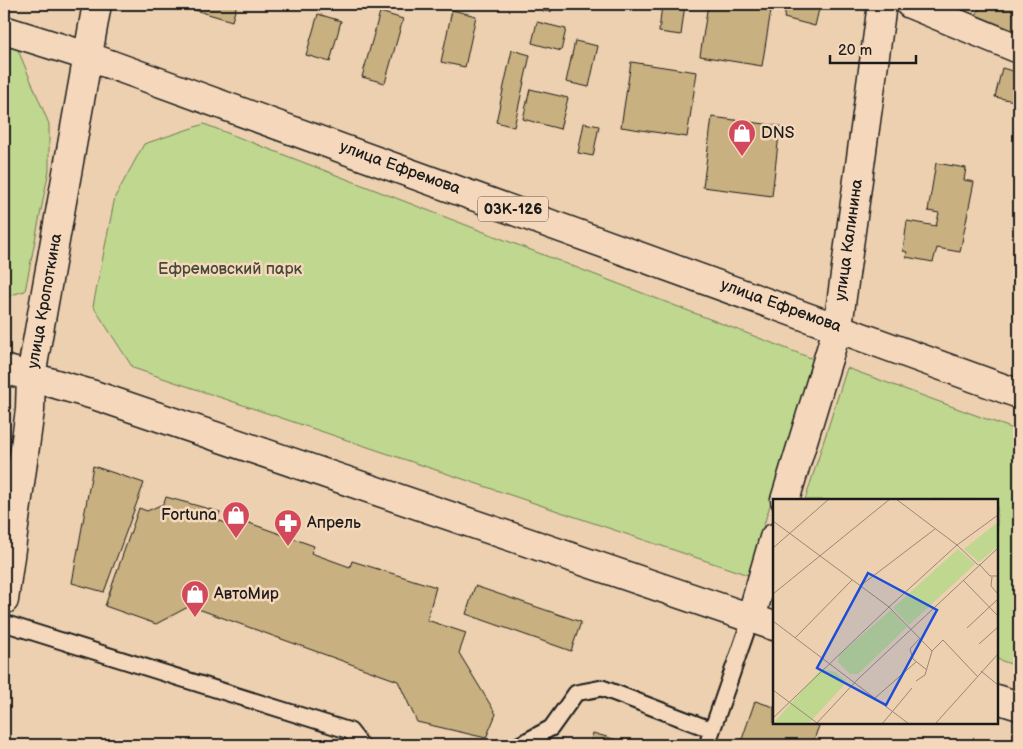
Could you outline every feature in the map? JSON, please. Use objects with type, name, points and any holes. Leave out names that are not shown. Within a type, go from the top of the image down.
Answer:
[{"type":"main road","name":"улица Кропоткина","points":[[4,600],[30,410],[32,376],[97,4]]},
{"type":"main road","name":"улица Калинина","points":[[786,499],[838,326],[882,4]]},
{"type":"main road","points":[[910,4],[1019,49]]},
{"type":"main road","name":"улица Ефремова","points":[[4,30],[87,56],[838,326],[1019,394]]},
{"type":"main road","points":[[4,369],[103,398],[762,622],[773,545]]},
{"type":"main road","points":[[998,699],[1019,706]]},
{"type":"lane","points":[[707,745],[712,730],[762,622]]},
{"type":"lane","points":[[4,623],[350,731],[361,745]]},
{"type":"lane","points":[[519,745],[551,728],[576,693],[602,688],[712,730]]},
{"type":"green space","points":[[4,36],[13,38],[49,124],[49,170],[25,291],[4,297]]},
{"type":"green space","name":"Ефремовский парк","points":[[204,124],[816,360],[748,575],[133,368],[93,306],[115,197],[144,144]]},
{"type":"green space","points":[[847,368],[1019,431],[1019,667],[998,659],[998,499],[805,499]]},
{"type":"building","points":[[174,4],[237,4],[232,21]]},
{"type":"building","points":[[544,4],[552,4],[551,12],[543,11]]},
{"type":"building","points":[[662,4],[685,4],[681,35],[659,32]]},
{"type":"building","points":[[708,4],[772,4],[762,66],[700,56]]},
{"type":"building","points":[[787,4],[820,5],[815,26],[784,18]]},
{"type":"building","points":[[981,4],[1019,4],[1019,36],[970,29]]},
{"type":"building","points":[[452,10],[476,16],[465,67],[441,62]]},
{"type":"building","points":[[380,12],[403,19],[385,83],[362,77]]},
{"type":"building","points":[[318,14],[341,21],[330,62],[306,55]]},
{"type":"building","points":[[537,22],[566,29],[561,51],[532,43]]},
{"type":"building","points":[[575,41],[598,46],[589,87],[566,82]]},
{"type":"building","points":[[512,50],[530,55],[514,127],[496,122]]},
{"type":"building","points":[[631,62],[697,72],[687,137],[621,127]]},
{"type":"building","points":[[1002,68],[1019,73],[1019,102],[995,97]]},
{"type":"building","points":[[530,89],[568,98],[560,129],[523,119]]},
{"type":"building","name":"DNS","points":[[712,117],[780,126],[772,196],[703,187]]},
{"type":"building","points":[[584,123],[599,126],[593,156],[578,153]]},
{"type":"building","points":[[936,163],[966,168],[964,180],[974,182],[960,252],[937,248],[933,262],[906,257],[907,252],[903,251],[907,221],[936,226],[939,213],[928,211]]},
{"type":"building","points":[[93,466],[144,483],[104,592],[72,583]]},
{"type":"building","points":[[166,497],[220,512],[217,520],[232,525],[235,518],[314,546],[311,553],[350,567],[352,561],[436,587],[427,620],[466,633],[459,653],[496,714],[486,738],[417,722],[398,681],[190,606],[156,624],[105,606],[139,508],[147,511],[163,504]]},
{"type":"building","points":[[475,586],[581,622],[571,651],[466,614]]},
{"type":"building","points":[[755,701],[773,707],[773,724],[820,724],[812,745],[740,745]]},
{"type":"building","points":[[593,733],[634,745],[589,745]]},
{"type":"place","name":"DNS","points":[[742,157]]},
{"type":"place","name":"Fortuna","points":[[236,539]]},
{"type":"place","name":"Апрель","points":[[288,547]]},
{"type":"place","name":"АвтоМир","points":[[195,618]]}]
